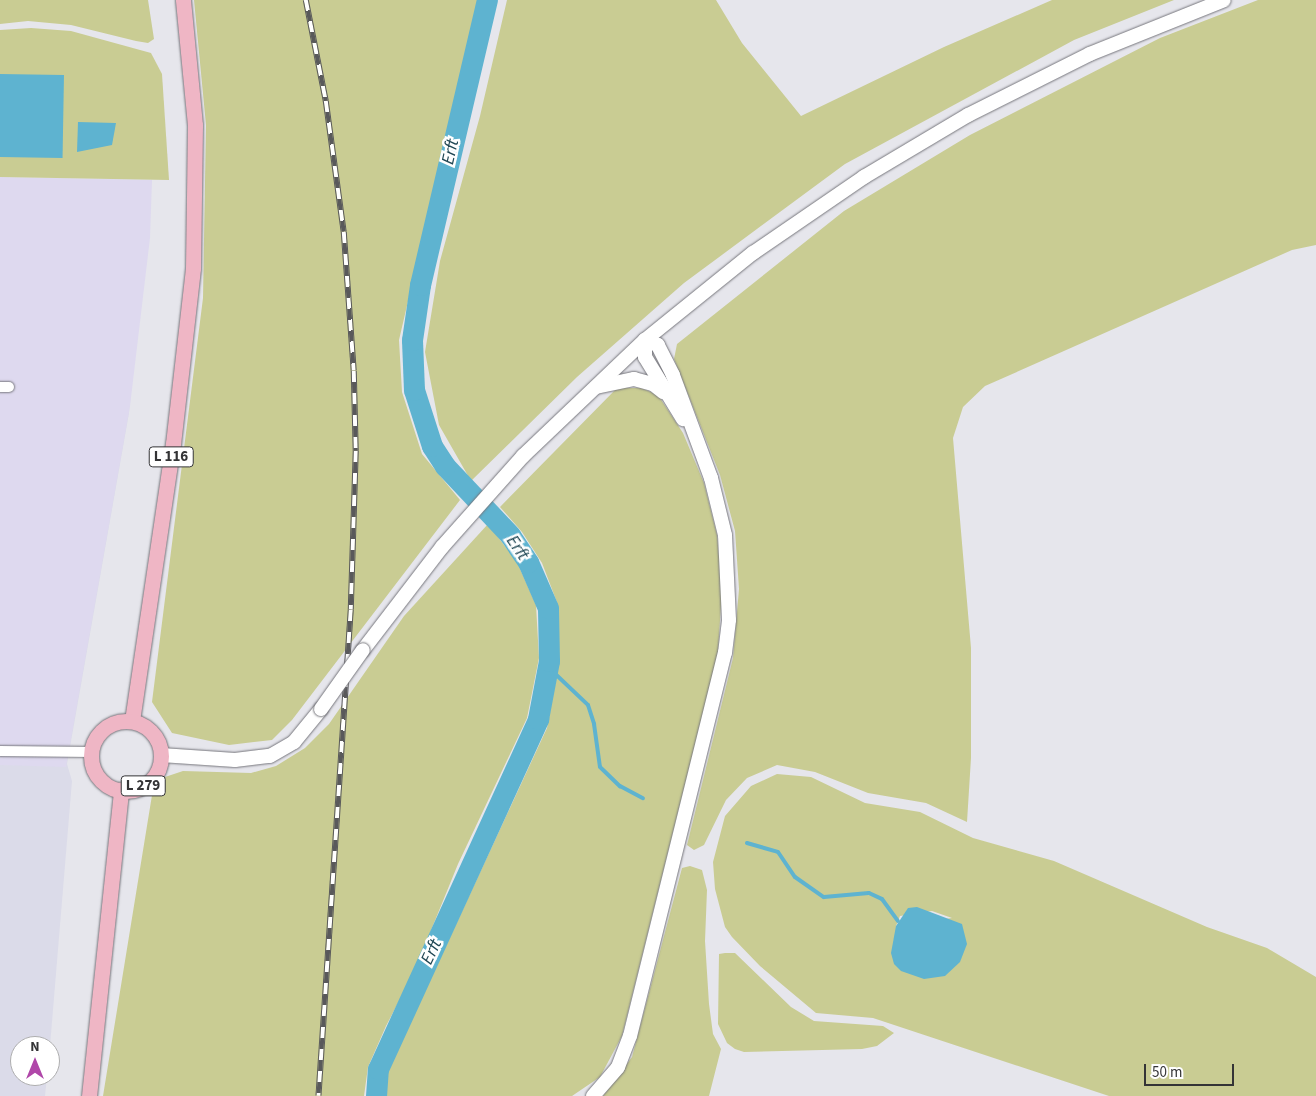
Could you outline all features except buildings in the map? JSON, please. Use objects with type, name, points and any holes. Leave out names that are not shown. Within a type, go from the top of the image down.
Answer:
[{"type":"main road","name":"L 116","points":[[132,722],[174,434],[193,268],[195,125],[183,0]]},
{"type":"main road","points":[[645,340],[783,232],[916,146],[1058,69],[1224,0]]},
{"type":"main road","points":[[645,340],[645,357],[665,394],[691,430]]},
{"type":"main road","points":[[593,1094],[618,1067],[630,1036],[725,653],[730,589],[725,535],[711,478],[691,430],[673,375],[658,345],[645,340]]},
{"type":"main road","name":"L 279","points":[[161,755],[235,760],[270,756],[294,742],[442,548],[524,456],[591,389],[645,340]]},
{"type":"main road","points":[[591,389],[634,379],[653,384],[665,394]]},
{"type":"main road","points":[[92,752],[101,732],[116,723],[132,722]]},
{"type":"main road","name":"L 279","points":[[92,752],[94,768],[102,781],[121,790],[144,786],[154,778],[161,755],[153,733],[132,722]]},
{"type":"main road","name":"L 279","points":[[89,1096],[121,790]]},
{"type":"street","points":[[0,751],[92,752]]},
{"type":"shaded area","points":[[0,177],[152,180],[150,238],[130,406],[66,767],[0,765]]},
{"type":"shaded area","points":[[0,178],[152,180],[129,413],[67,764],[72,781],[51,1036],[10,1036],[10,1086],[46,1086],[45,1096],[0,1096]]},
{"type":"green space","points":[[0,0],[148,0],[154,39],[148,43],[136,41],[71,25],[28,21],[0,24]]},
{"type":"green space","points":[[194,0],[478,0],[399,340],[402,392],[422,454],[460,500],[292,720],[272,740],[229,745],[172,733],[152,702],[203,298],[206,125]]},
{"type":"green space","points":[[507,0],[716,0],[742,43],[801,116],[944,47],[1052,0],[1174,0],[1074,40],[845,164],[684,283],[577,377],[471,481],[439,425],[425,352],[440,261],[480,116]]},
{"type":"green space","points":[[1258,0],[1316,0],[1316,245],[1292,250],[985,386],[963,407],[953,438],[971,648],[971,758],[967,822],[926,803],[868,793],[815,772],[777,765],[747,778],[726,800],[704,845],[694,850],[687,845],[733,658],[739,589],[735,531],[720,475],[674,359],[677,344],[844,211],[970,135],[1160,38]]},
{"type":"green space","points":[[31,28],[71,31],[151,53],[162,74],[169,180],[0,177],[0,30]]},
{"type":"green space","points":[[617,388],[641,388],[658,395],[683,433],[704,483],[717,535],[722,589],[718,652],[622,1036],[600,1077],[572,1096],[385,1096],[388,1071],[547,728],[558,669],[558,605],[542,563],[522,532],[500,507]]},
{"type":"green space","points":[[488,524],[517,562],[536,605],[539,658],[527,718],[458,864],[414,972],[386,1026],[368,1067],[364,1096],[103,1096],[153,789],[165,777],[183,771],[251,773],[276,766],[305,748],[329,724],[404,616]]},
{"type":"green space","points":[[777,774],[811,777],[865,803],[920,812],[973,838],[1054,861],[1207,927],[1267,948],[1316,977],[1316,1096],[1109,1096],[873,1018],[816,1013],[760,966],[725,927],[715,889],[713,862],[725,816],[751,786]],"holes":[[[932,911],[952,918],[896,926],[900,916]]]},
{"type":"green space","points":[[690,866],[702,870],[707,890],[705,941],[709,1004],[713,1034],[721,1049],[709,1096],[603,1096],[632,1057],[682,868]]},
{"type":"green space","points":[[735,953],[791,1007],[814,1021],[883,1026],[894,1033],[877,1046],[862,1049],[744,1052],[735,1049],[727,1043],[718,1024],[719,954]]},
{"type":"water","points":[[0,74],[64,75],[63,158],[0,157]]},
{"type":"water","points":[[78,122],[116,123],[112,145],[77,152]]},
{"type":"water","points":[[917,907],[962,924],[967,944],[960,962],[945,976],[924,979],[901,971],[894,964],[891,953],[896,926],[908,908]]},
{"type":"waterway","name":"Erft","points":[[376,1096],[378,1069],[538,719],[549,661],[548,608],[528,562],[510,535],[445,466],[432,446],[414,390],[412,340],[420,285],[487,0]]},
{"type":"waterway","points":[[548,667],[588,705],[594,724],[600,767],[620,786],[643,798]]},
{"type":"waterway","points":[[747,843],[778,852],[795,877],[824,897],[869,893],[882,899],[898,921]]},
{"type":"railway","points":[[306,0],[326,101],[344,232],[354,371],[356,451],[351,610],[319,1096]]}]
